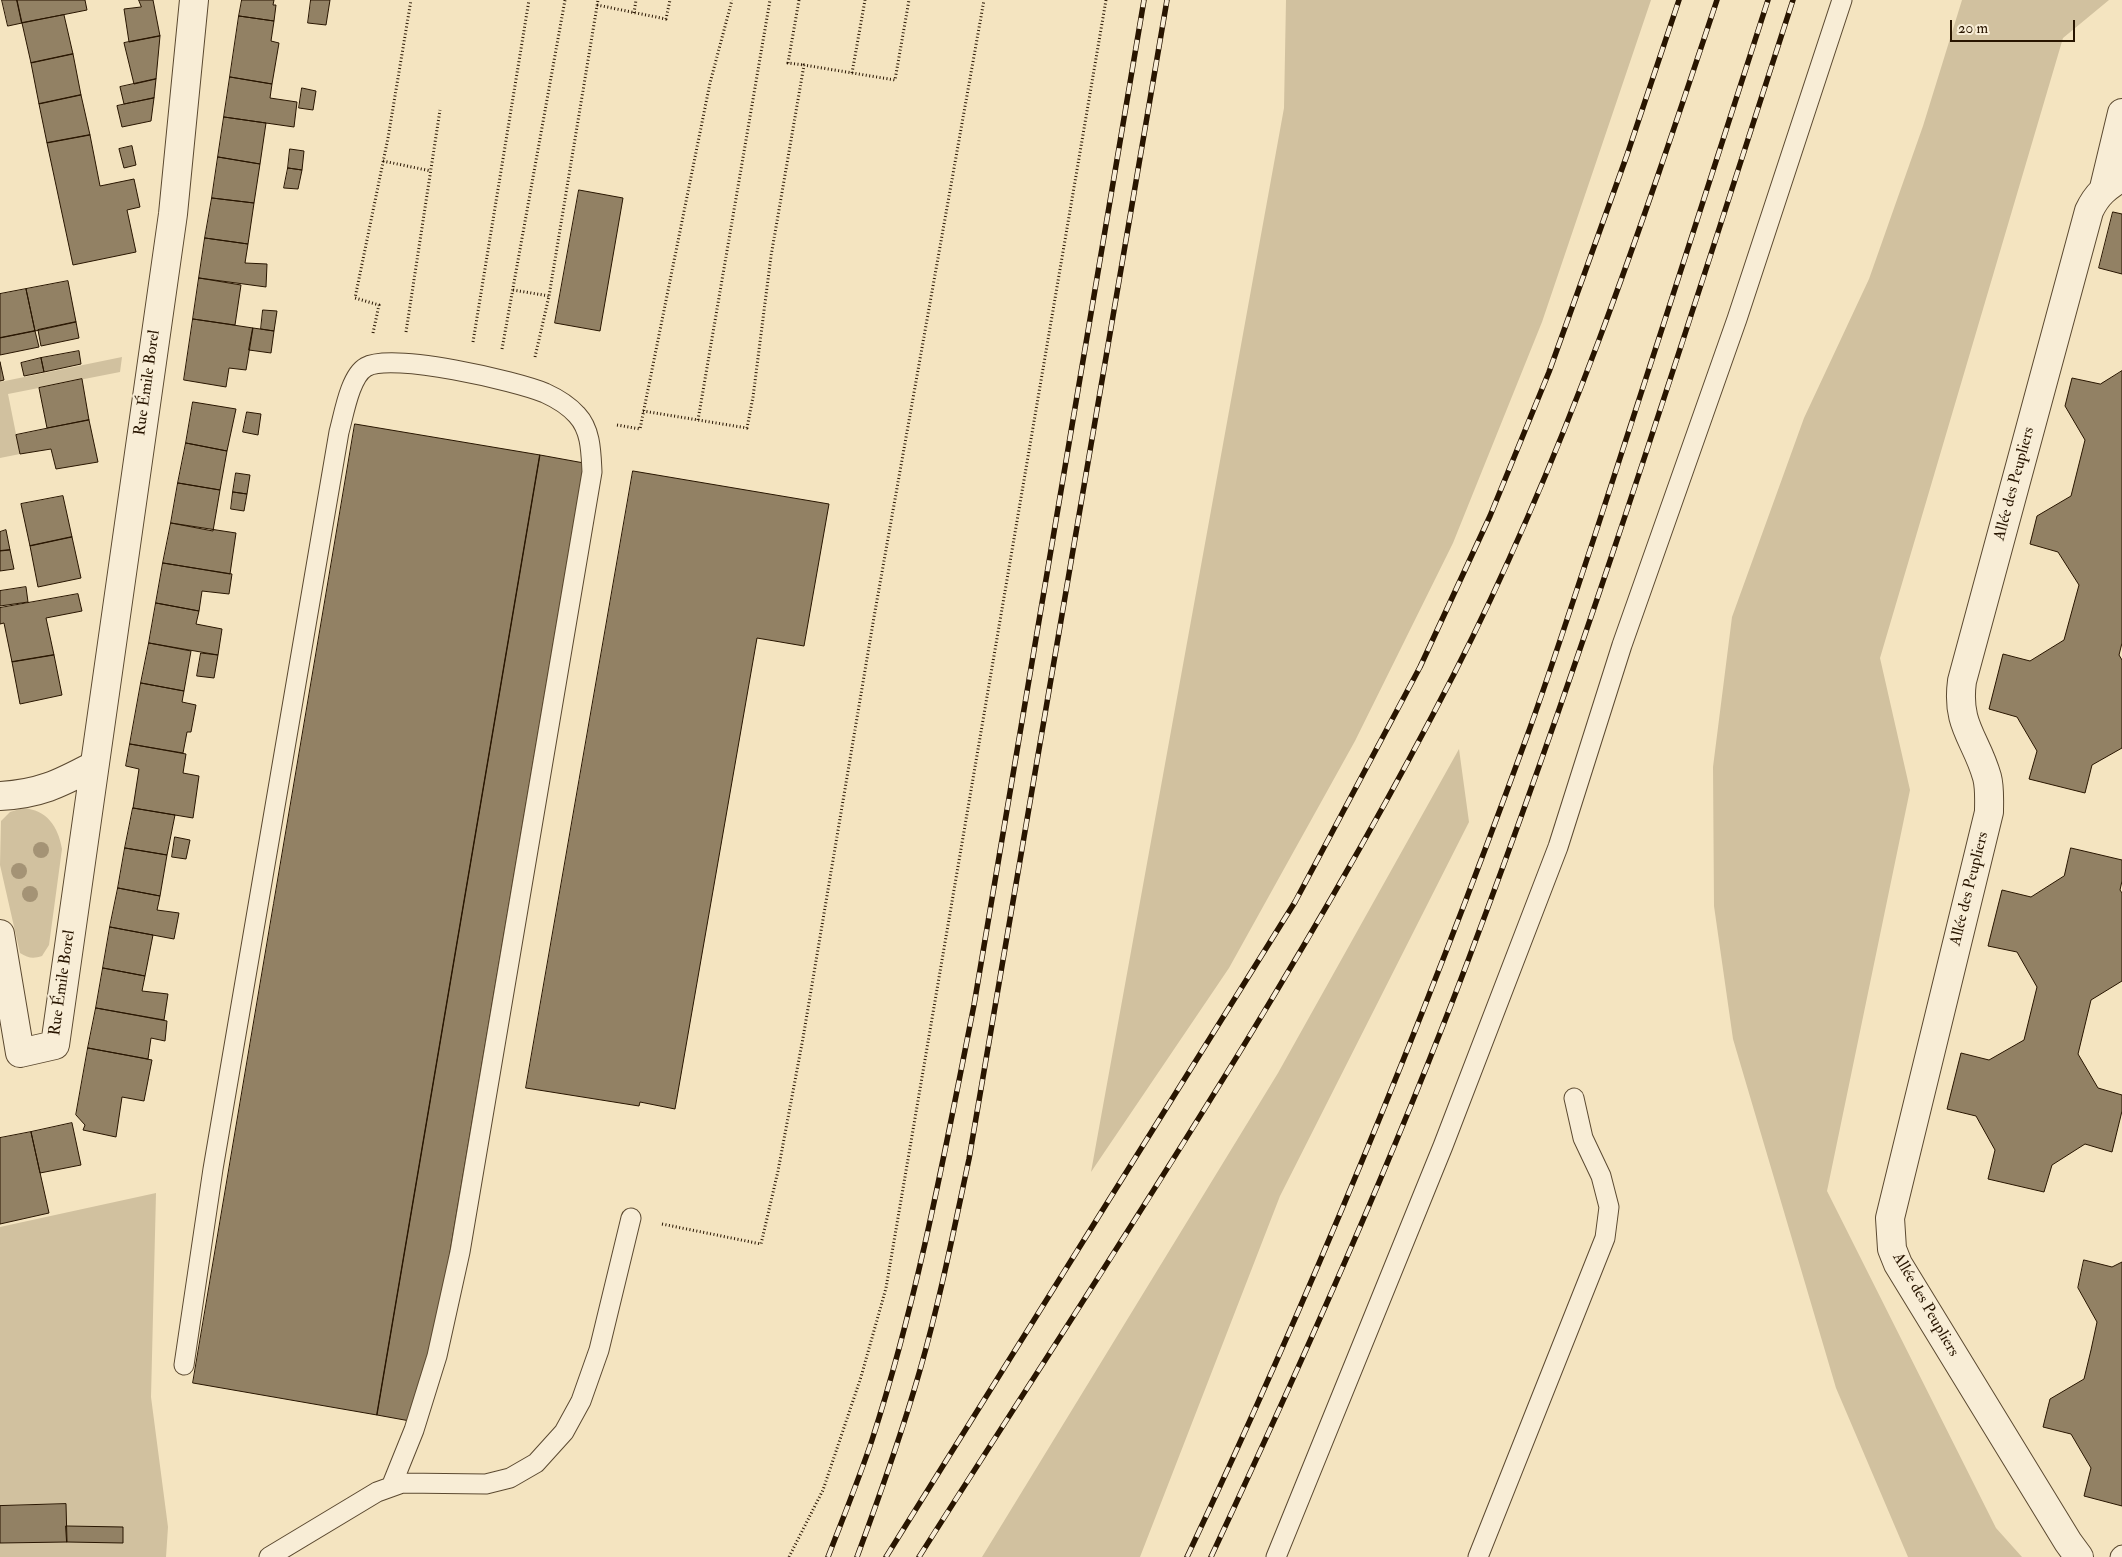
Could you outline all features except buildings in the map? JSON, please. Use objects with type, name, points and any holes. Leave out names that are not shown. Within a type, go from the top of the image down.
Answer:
[{"type":"street","name":"Rue Émile Borel","points":[[0,934],[20,1054],[55,1045],[93,766],[173,214],[194,0]]},
{"type":"street","name":"Allée des Peupliers","points":[[2079,1557],[2058,1527],[1898,1264],[1892,1249],[1890,1218],[1989,812],[1988,779],[1961,713],[1962,681],[2089,211],[2095,199],[2113,183],[2122,113]]},
{"type":"street","points":[[0,796],[37,792],[58,784],[93,766]]},
{"type":"lane","points":[[1276,1557],[1443,1146],[1558,847],[1622,645],[1740,310],[1842,0]]},
{"type":"lane","points":[[184,1366],[213,1170],[339,432],[352,386],[358,374],[367,367],[384,362],[401,362],[496,379],[529,387],[548,394],[577,414],[587,429],[591,447],[592,472],[460,1252],[436,1356],[414,1430],[391,1487]]},
{"type":"lane","points":[[1478,1557],[1605,1238],[1609,1207],[1601,1176],[1583,1138],[1574,1098]]},
{"type":"lane","points":[[269,1557],[377,1492],[402,1483],[486,1484],[510,1478],[536,1463],[564,1432],[581,1401],[599,1350],[631,1218]]},
{"type":"path","points":[[367,367],[379,305],[355,298],[384,161],[411,0]]},
{"type":"path","points":[[468,374],[529,0]]},
{"type":"path","points":[[496,379],[565,0]]},
{"type":"path","points":[[529,387],[549,296],[598,0]]},
{"type":"path","points":[[634,13],[636,0]]},
{"type":"path","points":[[597,5],[666,19],[670,0]]},
{"type":"path","points":[[640,429],[710,83],[732,0]]},
{"type":"path","points":[[698,420],[770,0]]},
{"type":"path","points":[[799,0],[788,64],[895,80],[909,0]]},
{"type":"path","points":[[852,73],[865,0]]},
{"type":"path","points":[[631,1218],[761,1244],[778,1171],[803,1038],[874,617],[984,0]]},
{"type":"path","points":[[789,1557],[823,1490],[861,1377],[886,1288],[1106,0]]},
{"type":"path","points":[[643,411],[747,428],[753,397],[771,256],[804,65]]},
{"type":"path","points":[[401,362],[440,110]]},
{"type":"path","points":[[384,161],[431,171]]},
{"type":"path","points":[[513,290],[549,296]]},
{"type":"shaded area","points":[[1286,0],[1651,0],[1542,322],[1453,543],[1355,741],[1229,968],[1091,1172],[1284,108]]},
{"type":"shaded area","points":[[1962,0],[2109,0],[2063,38],[1880,658],[1910,790],[1827,1191],[1996,1528],[2022,1557],[1908,1557],[1836,1388],[1733,1039],[1714,906],[1713,767],[1732,617],[1804,418],[1869,279],[1923,126]]},
{"type":"shaded area","points":[[122,357],[120,372],[8,394],[20,454],[0,458],[0,382]]},
{"type":"shaded area","points":[[1459,749],[1469,822],[1280,1196],[1140,1557],[982,1557],[1278,1073]]},
{"type":"shaded area","points":[[23,808],[39,812],[50,821],[58,833],[62,849],[49,945],[42,956],[36,958],[20,953],[0,865],[1,821],[10,812]]},
{"type":"shaded area","points":[[156,1193],[151,1397],[168,1527],[166,1557],[0,1557],[0,1227]]},
{"type":"railway","points":[[828,1557],[867,1455],[888,1387],[917,1278],[952,1115],[974,1005],[1144,0]]},
{"type":"railway","points":[[857,1557],[906,1417],[920,1370],[940,1291],[969,1159],[1167,0]]},
{"type":"railway","points":[[886,1557],[1295,902],[1420,667],[1490,516],[1549,372],[1627,155],[1679,0]]},
{"type":"railway","points":[[919,1557],[1128,1230],[1265,1011],[1394,788],[1454,674],[1494,593],[1566,426],[1629,257],[1717,0]]},
{"type":"railway","points":[[1187,1557],[1234,1457],[1323,1254],[1408,1049],[1488,843],[1560,640],[1768,0]]},
{"type":"railway","points":[[1211,1557],[1346,1260],[1440,1034],[1469,958],[1555,721],[1637,481],[1793,0]]}]
